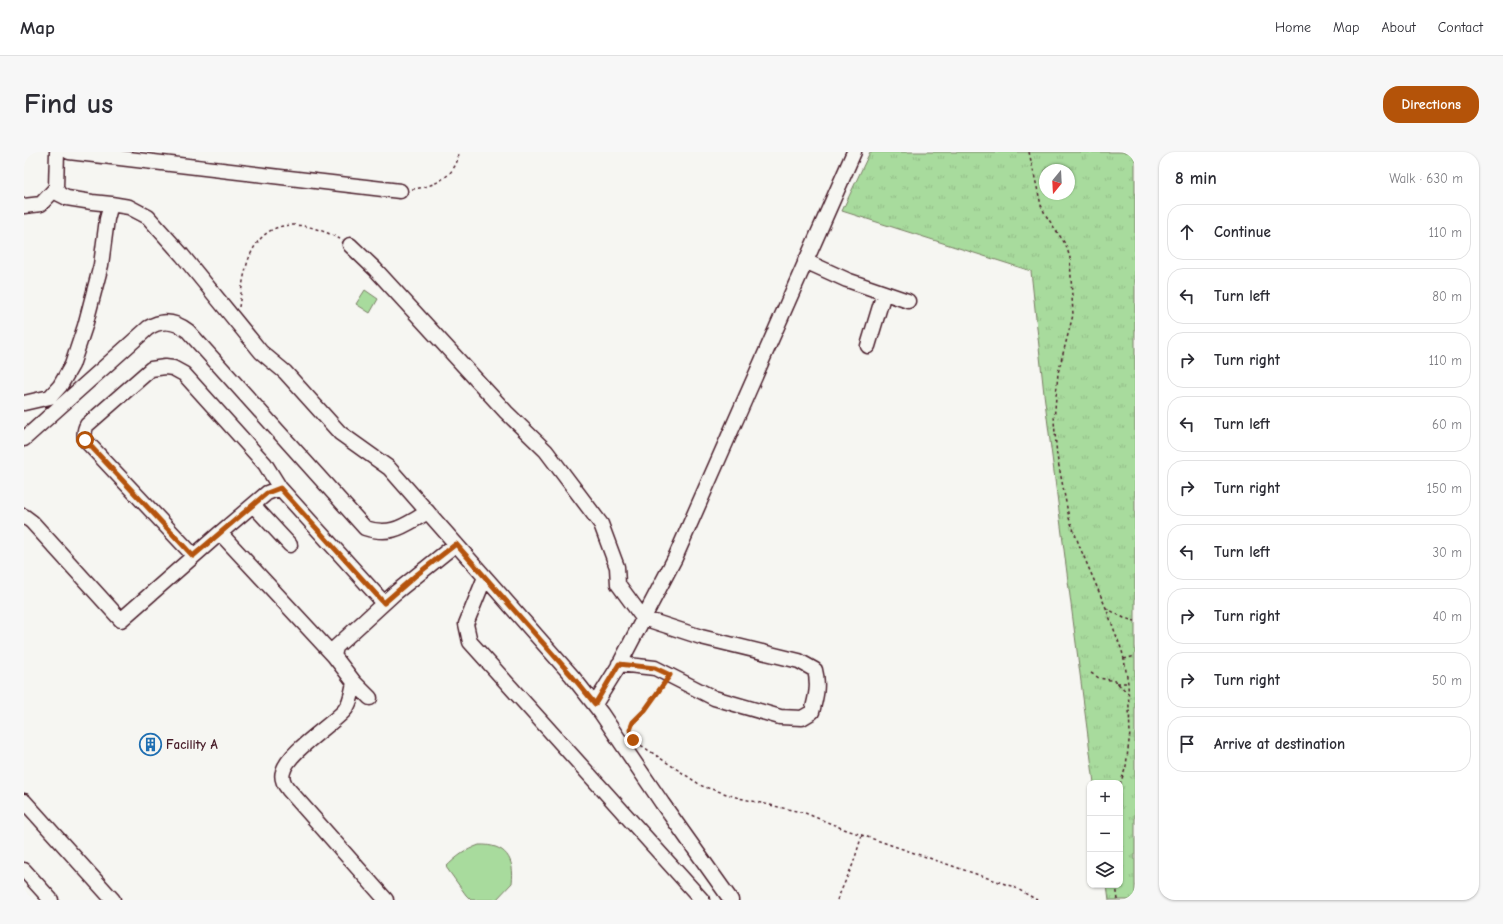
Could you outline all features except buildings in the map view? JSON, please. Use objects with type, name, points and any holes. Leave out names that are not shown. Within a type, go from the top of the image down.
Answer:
[{"type":"lane","points":[[58,152],[56,188],[59,194],[67,198],[130,207],[148,217],[182,255],[261,352],[285,372],[340,433],[389,468],[595,704],[731,900]]},
{"type":"lane","points":[[69,152],[400,191]]},
{"type":"lane","points":[[595,704],[619,664],[675,558],[854,152]]},
{"type":"lane","points":[[24,206],[40,204],[56,188]]},
{"type":"lane","points":[[24,403],[50,397],[60,386],[72,365],[85,326],[101,265],[106,219],[111,204]]},
{"type":"lane","points":[[350,245],[375,269],[506,412],[546,451],[601,524],[617,567],[618,584],[643,618],[701,637],[799,661],[815,670],[818,681],[817,694],[812,712],[802,718],[780,717],[714,698],[655,668],[619,664]]},
{"type":"lane","points":[[805,261],[847,280],[908,301]]},
{"type":"lane","points":[[868,346],[884,293]]},
{"type":"lane","points":[[24,439],[148,328],[157,323],[168,322],[179,325],[188,330],[365,528],[380,532],[394,531],[428,512]]},
{"type":"lane","points":[[193,556],[85,440],[84,436],[87,425],[151,369],[165,367],[173,368],[184,374],[265,464],[280,488],[384,603]]},
{"type":"lane","points":[[24,516],[32,522],[121,620],[267,493],[280,488]]},
{"type":"lane","points":[[253,505],[290,545]]},
{"type":"lane","points":[[220,533],[334,656],[354,682],[370,698]]},
{"type":"lane","points":[[334,656],[336,647],[415,576],[456,544]]},
{"type":"lane","points":[[485,577],[466,624],[470,642],[702,900]]},
{"type":"lane","points":[[354,682],[350,700],[344,711],[294,755],[286,765],[283,772],[283,782],[294,798],[386,900]]},
{"type":"lane","points":[[24,801],[113,900]]},
{"type":"lane","points":[[24,870],[51,900]]},
{"type":"path","points":[[400,191],[416,189],[442,180],[451,174],[456,166],[459,152]]},
{"type":"path","points":[[1029,152],[1040,205],[1066,246],[1070,258],[1073,315],[1058,373],[1054,421],[1057,456],[1069,518],[1106,608],[1124,659],[1128,683],[1130,733],[1126,766],[1122,780]]},
{"type":"path","points":[[236,320],[247,265],[253,250],[259,241],[277,227],[288,224],[300,225],[328,233],[350,245]]},
{"type":"path","points":[[1106,608],[1124,618],[1135,621]]},
{"type":"path","points":[[1124,659],[1135,656]]},
{"type":"path","points":[[1091,673],[1099,678],[1108,679],[1116,683],[1128,693]]},
{"type":"path","points":[[670,675],[645,710],[633,722],[630,730],[633,740],[702,786],[739,798],[805,813],[862,835],[1014,887],[1037,900]]},
{"type":"path","points":[[1116,683],[1128,683]]},
{"type":"path","points":[[838,900],[853,864],[862,835]]},
{"type":"path","points":[[1116,888],[1118,900]]},
{"type":"green space","points":[[870,152],[1135,152],[1135,900],[1109,900],[1107,888],[1123,888],[1123,780],[1094,780],[1044,394],[1031,271],[842,211]]},
{"type":"green space","points":[[365,290],[378,299],[370,313],[356,304]]},
{"type":"green space","points":[[479,845],[496,847],[502,850],[510,860],[513,874],[512,883],[496,900],[471,900],[446,867],[461,854]]},
{"type":"place","name":"Facility A","points":[[151,744]]},
{"type":"route","points":[[85,440],[193,556],[267,493],[280,488],[384,603],[415,576],[456,544],[595,704],[619,664],[655,668],[670,675],[645,710],[633,722],[630,730],[633,740]]}]
